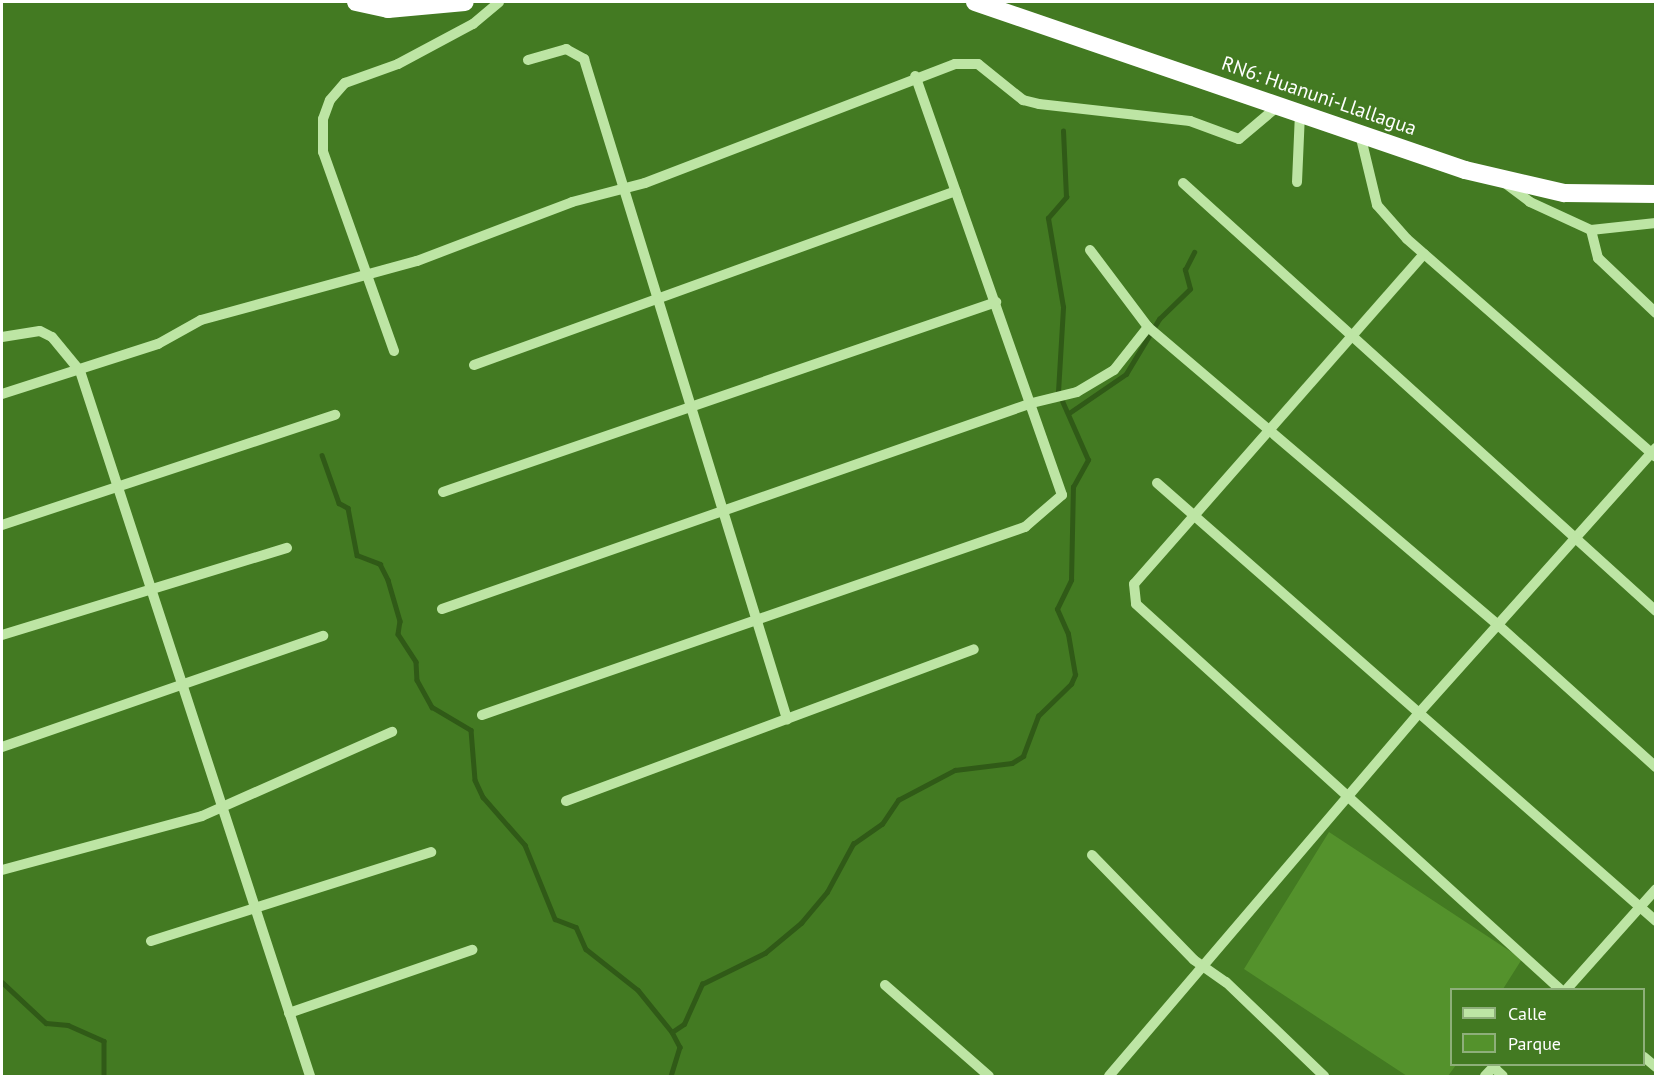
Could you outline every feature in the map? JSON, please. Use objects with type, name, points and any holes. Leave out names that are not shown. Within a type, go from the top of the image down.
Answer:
[{"type":"highway","points":[[356,2],[388,9],[465,2]]},
{"type":"highway","name":"RN6: Huanuni-Llallagua","points":[[975,2],[1360,134],[1500,179],[1564,193],[1656,194]]},
{"type":"street","points":[[394,351],[323,152],[323,119],[330,100],[345,83],[398,64],[473,24],[499,2]]},
{"type":"street","points":[[528,60],[566,49],[584,59],[787,719]]},
{"type":"street","points":[[2,394],[80,371],[158,344],[201,320],[367,275],[624,188],[915,76],[955,64],[978,64],[1023,100],[1190,121],[1239,139],[1278,106]]},
{"type":"street","points":[[482,714],[1025,527],[1053,508],[1061,485],[915,76]]},
{"type":"street","points":[[1297,182],[1300,113]]},
{"type":"street","points":[[1109,1077],[1206,968],[1418,714],[1572,538],[1654,452],[1424,254],[1377,206],[1360,134]]},
{"type":"street","points":[[1500,179],[1530,202],[1591,230],[1656,223]]},
{"type":"street","points":[[1184,183],[1572,538],[1656,611]]},
{"type":"street","points":[[474,365],[956,191]]},
{"type":"street","points":[[1591,230],[1598,258],[1656,313]]},
{"type":"street","points":[[1089,250],[1148,327],[1497,624],[1656,767]]},
{"type":"street","points":[[1424,254],[1134,585],[1136,604],[1559,988]]},
{"type":"street","points":[[443,492],[996,302]]},
{"type":"street","points":[[442,609],[1032,403],[1077,392],[1114,370],[1148,327]]},
{"type":"street","points":[[2,337],[39,331],[52,337],[80,371],[148,591],[310,1077]]},
{"type":"street","points":[[2,525],[24,514],[117,490],[334,415]]},
{"type":"street","points":[[1157,483],[1656,921]]},
{"type":"street","points":[[2,635],[287,548]]},
{"type":"street","points":[[2,747],[323,636]]},
{"type":"street","points":[[566,801],[974,650]]},
{"type":"street","points":[[2,870],[220,808],[392,732]]},
{"type":"street","points":[[151,941],[431,852]]},
{"type":"street","points":[[1092,855],[1206,968],[1324,1077]]},
{"type":"street","points":[[1568,988],[1656,889]]},
{"type":"street","points":[[289,1013],[472,950]]},
{"type":"street","points":[[885,985],[989,1077]]},
{"type":"street","points":[[1485,1077],[1495,1066],[1503,1077]]},
{"type":"green space","points":[[1329,832],[1522,959],[1504,988],[1450,988],[1450,1066],[1455,1066],[1448,1076],[1407,1076],[1244,969]]},
{"type":"waterway","points":[[672,1032],[684,1024],[702,984],[765,953],[801,923],[827,892],[853,844],[882,824],[898,800],[955,770],[1012,763],[1023,756],[1038,716],[1071,684],[1075,675],[1068,634],[1057,609],[1071,580],[1073,487],[1088,460],[1058,392],[1063,307],[1048,218],[1066,197],[1063,131]]},
{"type":"waterway","points":[[1069,413],[1126,374],[1159,319],[1190,289],[1185,270],[1194,252]]},
{"type":"waterway","points":[[322,455],[339,503],[348,508],[357,555],[380,564],[388,580],[400,621],[398,634],[416,662],[417,680],[432,707],[471,730],[475,780],[483,797],[525,845],[555,919],[576,927],[586,949],[638,990],[672,1032],[680,1047],[671,1076]]},
{"type":"waterway","points":[[2,982],[46,1023],[68,1025],[104,1041],[104,1076]]}]
